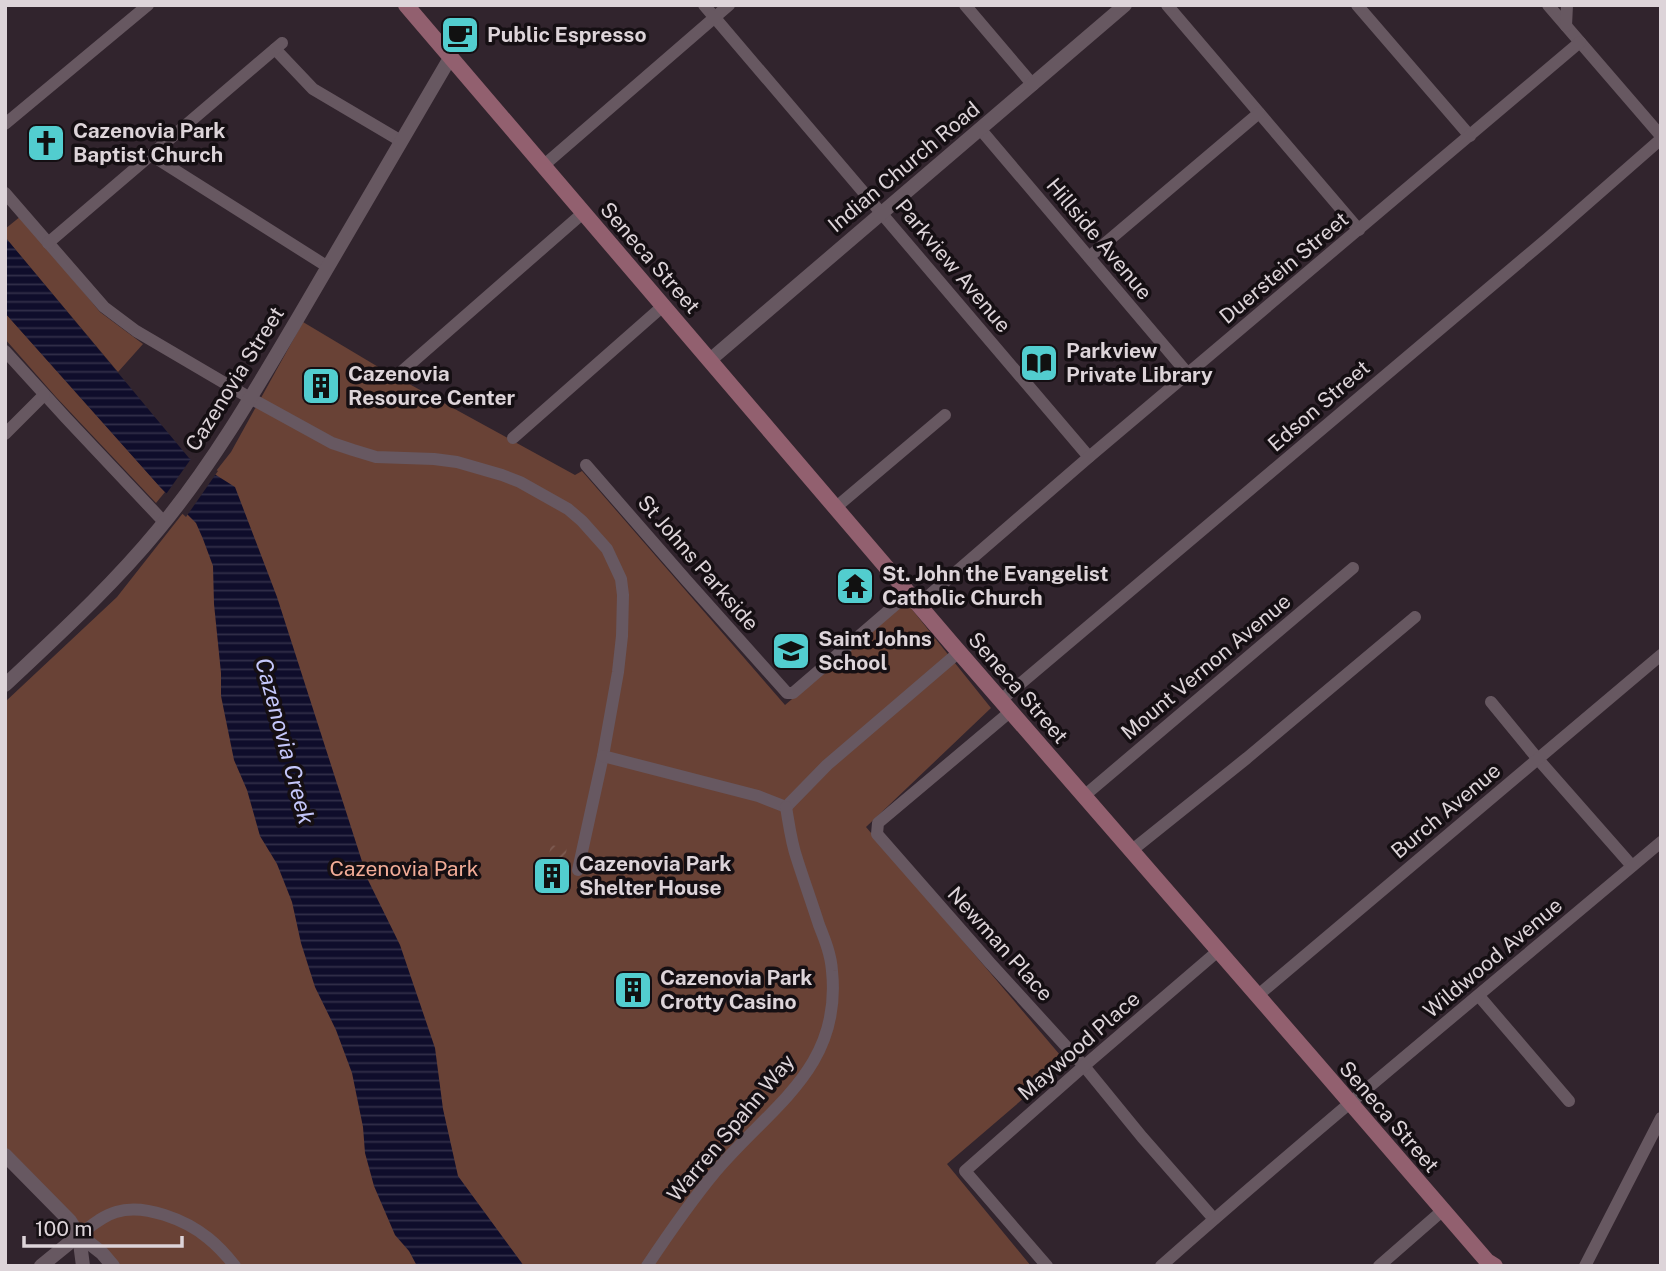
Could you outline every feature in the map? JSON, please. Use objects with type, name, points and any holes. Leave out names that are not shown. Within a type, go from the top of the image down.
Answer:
[{"type":"main road","name":"Seneca Street","points":[[406,5],[959,652],[1442,1211],[1487,1261],[1495,1266]]},
{"type":"street","points":[[5,124],[148,5]]},
{"type":"street","name":"Parkview Avenue","points":[[704,5],[1090,457]]},
{"type":"street","points":[[543,166],[729,5]]},
{"type":"street","points":[[965,5],[1033,85]]},
{"type":"street","name":"Indian Church Road","points":[[710,360],[1125,5]]},
{"type":"street","points":[[1167,5],[1359,230]]},
{"type":"street","points":[[1357,5],[1470,136]]},
{"type":"street","points":[[1548,5],[1661,138]]},
{"type":"street","points":[[1566,26],[1567,5]]},
{"type":"street","name":"Duerstein Street","points":[[914,599],[1090,457],[1580,42]]},
{"type":"street","points":[[48,243],[279,46],[313,89],[401,141]]},
{"type":"street","name":"Cazenovia Street","points":[[5,685],[121,574],[164,522],[210,459],[250,398],[450,58]]},
{"type":"street","points":[[1089,257],[1259,113]]},
{"type":"street","name":"Hillside Avenue","points":[[981,130],[1188,374]]},
{"type":"street","name":"Edson Street","points":[[1006,706],[1661,138]]},
{"type":"street","points":[[151,155],[328,267]]},
{"type":"street","points":[[5,193],[104,307],[136,331],[332,443],[376,457],[457,462],[520,482],[558,503],[582,521],[607,549],[621,579],[624,595],[622,636],[603,756],[578,870]]},
{"type":"street","points":[[400,373],[583,213]]},
{"type":"street","points":[[513,438],[663,306]]},
{"type":"street","points":[[5,351],[164,522]]},
{"type":"street","points":[[5,434],[44,395]]},
{"type":"street","points":[[835,508],[945,415]]},
{"type":"street","name":"St Johns Parkside","points":[[586,465],[787,693],[793,693],[914,599]]},
{"type":"street","name":"Mount Vernon Avenue","points":[[1084,796],[1353,568]]},
{"type":"street","points":[[1131,851],[1415,617]]},
{"type":"street","points":[[603,756],[758,796],[786,807],[827,765],[959,652]]},
{"type":"street","name":"Burch Avenue","points":[[1257,996],[1661,655]]},
{"type":"street","points":[[1491,702],[1632,866]]},
{"type":"street","name":"Newman Place","points":[[1006,706],[878,823],[877,834],[1084,1066],[1214,1219]]},
{"type":"street","name":"Warren Spahn Way","points":[[647,1266],[717,1170],[778,1108],[805,1076],[819,1051],[830,1022],[832,972],[828,951],[795,855],[786,807]]},
{"type":"street","name":"Wildwood Avenue","points":[[1161,1266],[1349,1103],[1661,842]]},
{"type":"street","name":"Maywood Place","points":[[1047,1266],[965,1171],[1218,951]]},
{"type":"street","points":[[1479,996],[1569,1101]]},
{"type":"street","points":[[1585,1266],[1661,1118]]},
{"type":"street","points":[[5,1155],[71,1221],[79,1236],[83,1266]]},
{"type":"street","points":[[41,1266],[113,1213],[131,1209],[160,1214],[180,1222],[207,1237],[235,1266]]},
{"type":"street","points":[[1379,1266],[1442,1211]]},
{"type":"street","points":[[79,1236],[102,1253],[113,1266]]},
{"type":"green space","points":[[21,216],[100,312],[143,344],[118,372],[5,237],[5,229]]},
{"type":"green space","points":[[5,313],[165,492],[156,503],[5,339]]},
{"type":"green space","name":"Cazenovia Park","points":[[303,322],[380,368],[575,475],[582,471],[785,705],[906,602],[991,708],[866,827],[1066,1062],[947,1164],[1031,1266],[115,1266],[5,1148],[5,702],[117,597],[231,452]]},
{"type":"green space","points":[[551,845],[567,848],[564,862],[548,859]]},
{"type":"water","name":"Cazenovia Creek","points":[[5,237],[189,458],[235,487],[277,597],[368,880],[400,945],[435,1048],[443,1109],[458,1176],[524,1266],[417,1266],[409,1251],[395,1235],[374,1186],[365,1153],[363,1127],[352,1073],[336,1030],[315,987],[292,902],[277,864],[260,836],[247,790],[234,760],[221,696],[213,566],[203,539],[196,523],[160,487],[5,313]]},
{"type":"pier","points":[[193,456],[218,471],[186,517],[164,497]]},
{"type":"place","name":"Public Espresso","points":[[460,35]]},
{"type":"place","name":"Cazenovia Park Baptist Church","points":[[46,143]]},
{"type":"place","name":"Parkview Private Library","points":[[1039,363]]},
{"type":"place","name":"Cazenovia Resource Center","points":[[321,386]]},
{"type":"place","name":"St. John the Evangelist Catholic Church","points":[[855,586]]},
{"type":"place","name":"Saint Johns School","points":[[791,651]]},
{"type":"place","name":"Cazenovia Park Shelter House","points":[[552,876]]},
{"type":"place","name":"Cazenovia Park Crotty Casino","points":[[633,990]]}]
